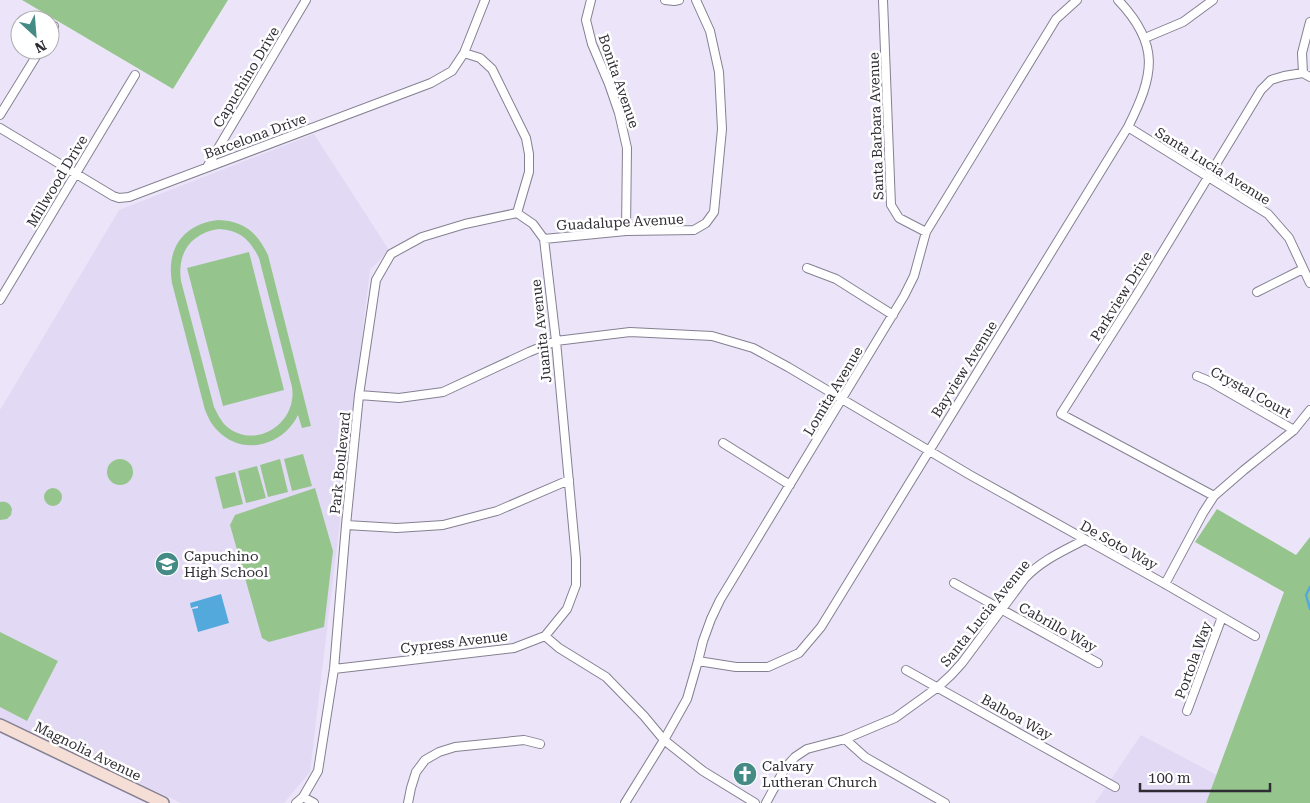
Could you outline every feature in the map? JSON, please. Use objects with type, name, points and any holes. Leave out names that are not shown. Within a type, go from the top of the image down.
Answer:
[{"type":"main road","name":"Magnolia Avenue","points":[[0,725],[162,803]]},
{"type":"street","name":"Capuchino Drive","points":[[207,167],[306,0]]},
{"type":"street","name":"Barcelona Drive","points":[[0,128],[113,196],[119,198],[129,197],[431,83],[452,71],[464,53],[485,0]]},
{"type":"street","name":"Bonita Avenue","points":[[591,0],[586,20],[592,44],[619,112],[627,148],[626,231]]},
{"type":"street","points":[[665,0],[679,0]]},
{"type":"street","name":"Guadalupe Avenue","points":[[544,239],[626,231],[694,230],[706,223],[714,212],[722,129],[719,72],[710,31],[696,0]]},
{"type":"street","name":"Santa Barbara Avenue","points":[[883,0],[891,205],[899,218],[926,232]]},
{"type":"street","name":"Lomita Avenue","points":[[625,803],[664,740],[686,698],[703,641],[720,600],[904,296],[914,276],[926,232],[1056,19],[1077,0]]},
{"type":"street","name":"Bayview Avenue","points":[[698,661],[736,667],[768,667],[798,653],[821,627],[1128,127],[1145,90],[1150,56],[1145,38],[1127,10],[1118,0]]},
{"type":"street","points":[[1145,38],[1183,22],[1213,0]]},
{"type":"street","points":[[1307,75],[1302,53],[1310,22]]},
{"type":"street","points":[[464,53],[480,58],[492,70],[526,138],[529,154],[529,172],[516,213],[533,224],[544,239]]},
{"type":"street","points":[[0,115],[34,60]]},
{"type":"street","name":"Millwood Drive","points":[[0,300],[136,75]]},
{"type":"street","name":"Parkview Drive","points":[[1214,496],[1061,414],[1209,178],[1261,90],[1271,80],[1284,76],[1307,75]]},
{"type":"street","name":"Santa Lucia Avenue","points":[[1128,127],[1268,214],[1289,238],[1310,283]]},
{"type":"street","name":"Park Boulevard","points":[[296,803],[303,797],[318,771],[334,669],[359,394],[376,280],[391,254],[422,237],[465,224],[516,213]]},
{"type":"street","name":"Juanita Avenue","points":[[544,239],[556,341],[576,559],[576,586],[567,609],[544,636]]},
{"type":"street","points":[[807,268],[836,279],[893,315]]},
{"type":"street","points":[[1257,292],[1303,269]]},
{"type":"street","name":"De Soto Way","points":[[359,394],[399,398],[443,392],[556,341],[630,332],[712,336],[752,348],[788,367],[970,475],[1255,636]]},
{"type":"street","name":"Crystal Court","points":[[1196,376],[1210,381],[1294,430]]},
{"type":"street","points":[[1165,584],[1214,496],[1294,430],[1310,410]]},
{"type":"street","points":[[722,443],[790,485]]},
{"type":"street","points":[[346,524],[397,528],[443,525],[497,511],[569,480]]},
{"type":"street","name":"Santa Lucia Avenue","points":[[766,803],[785,768],[795,757],[807,749],[846,739],[895,718],[938,687],[962,663],[1025,578],[1048,559],[1084,540]]},
{"type":"street","name":"Cabrillo Way","points":[[954,583],[1098,663]]},
{"type":"street","name":"Portola Way","points":[[1187,711],[1222,617]]},
{"type":"street","points":[[544,636],[559,648],[606,677],[644,716],[664,740],[703,771],[755,803]]},
{"type":"street","name":"Cypress Avenue","points":[[334,669],[514,648],[544,636]]},
{"type":"street","name":"Balboa Way","points":[[906,670],[1115,787]]},
{"type":"street","points":[[846,739],[864,757],[945,803]]},
{"type":"street","points":[[408,803],[416,772],[425,760],[439,752],[455,747],[524,740],[540,744]]},
{"type":"street","points":[[303,797],[314,803]]},
{"type":"shaded area","name":"Capuchino High School","points":[[314,134],[389,250],[370,270],[310,772],[284,803],[181,803],[0,718],[0,410],[119,210]]},
{"type":"shaded area","points":[[1141,735],[1217,775],[1206,803],[1095,803]]},
{"type":"green space","points":[[22,0],[228,0],[173,89],[60,22],[60,10],[39,10]]},
{"type":"green space","points":[[218,220],[242,225],[254,234],[264,247],[268,255],[311,426],[302,428],[298,415],[283,434],[261,444],[250,445],[238,443],[227,438],[215,428],[209,418],[205,410],[172,283],[171,271],[172,259],[180,240],[186,233],[206,222]],"holes":[[[209,231],[233,231],[244,237],[259,258],[292,387],[292,401],[288,413],[281,423],[259,435],[235,432],[224,424],[216,411],[181,281],[181,262],[188,246],[193,240]]]},
{"type":"green space","points":[[249,252],[284,390],[223,406],[187,268]]},
{"type":"green space","points":[[303,454],[312,486],[292,491],[284,459]]},
{"type":"green space","points":[[120,459],[129,463],[133,472],[129,481],[120,485],[111,481],[107,472],[111,463]]},
{"type":"green space","points":[[280,459],[288,492],[268,497],[260,465]]},
{"type":"green space","points":[[257,466],[266,498],[246,503],[238,471]]},
{"type":"green space","points":[[235,472],[243,504],[223,509],[215,477]]},
{"type":"green space","points":[[49,488],[57,488],[62,493],[60,504],[49,506],[44,501],[44,493]]},
{"type":"green space","points":[[315,488],[333,551],[324,627],[269,642],[262,638],[230,525],[235,515]]},
{"type":"green space","points":[[0,502],[8,503],[12,509],[11,515],[7,519],[0,520]]},
{"type":"green space","points":[[1217,509],[1296,555],[1310,537],[1310,803],[1206,803],[1284,592],[1195,542]]},
{"type":"green space","points":[[0,632],[58,661],[27,721],[0,707]]},
{"type":"water","points":[[221,594],[229,623],[198,632],[192,609],[198,608],[198,606],[191,608],[190,603]]},
{"type":"waterway","points":[[1310,587],[1306,595],[1310,609]]},
{"type":"place","name":"Capuchino High School","points":[[167,564]]},
{"type":"place","name":"Calvary Lutheran Church","points":[[745,774]]}]
